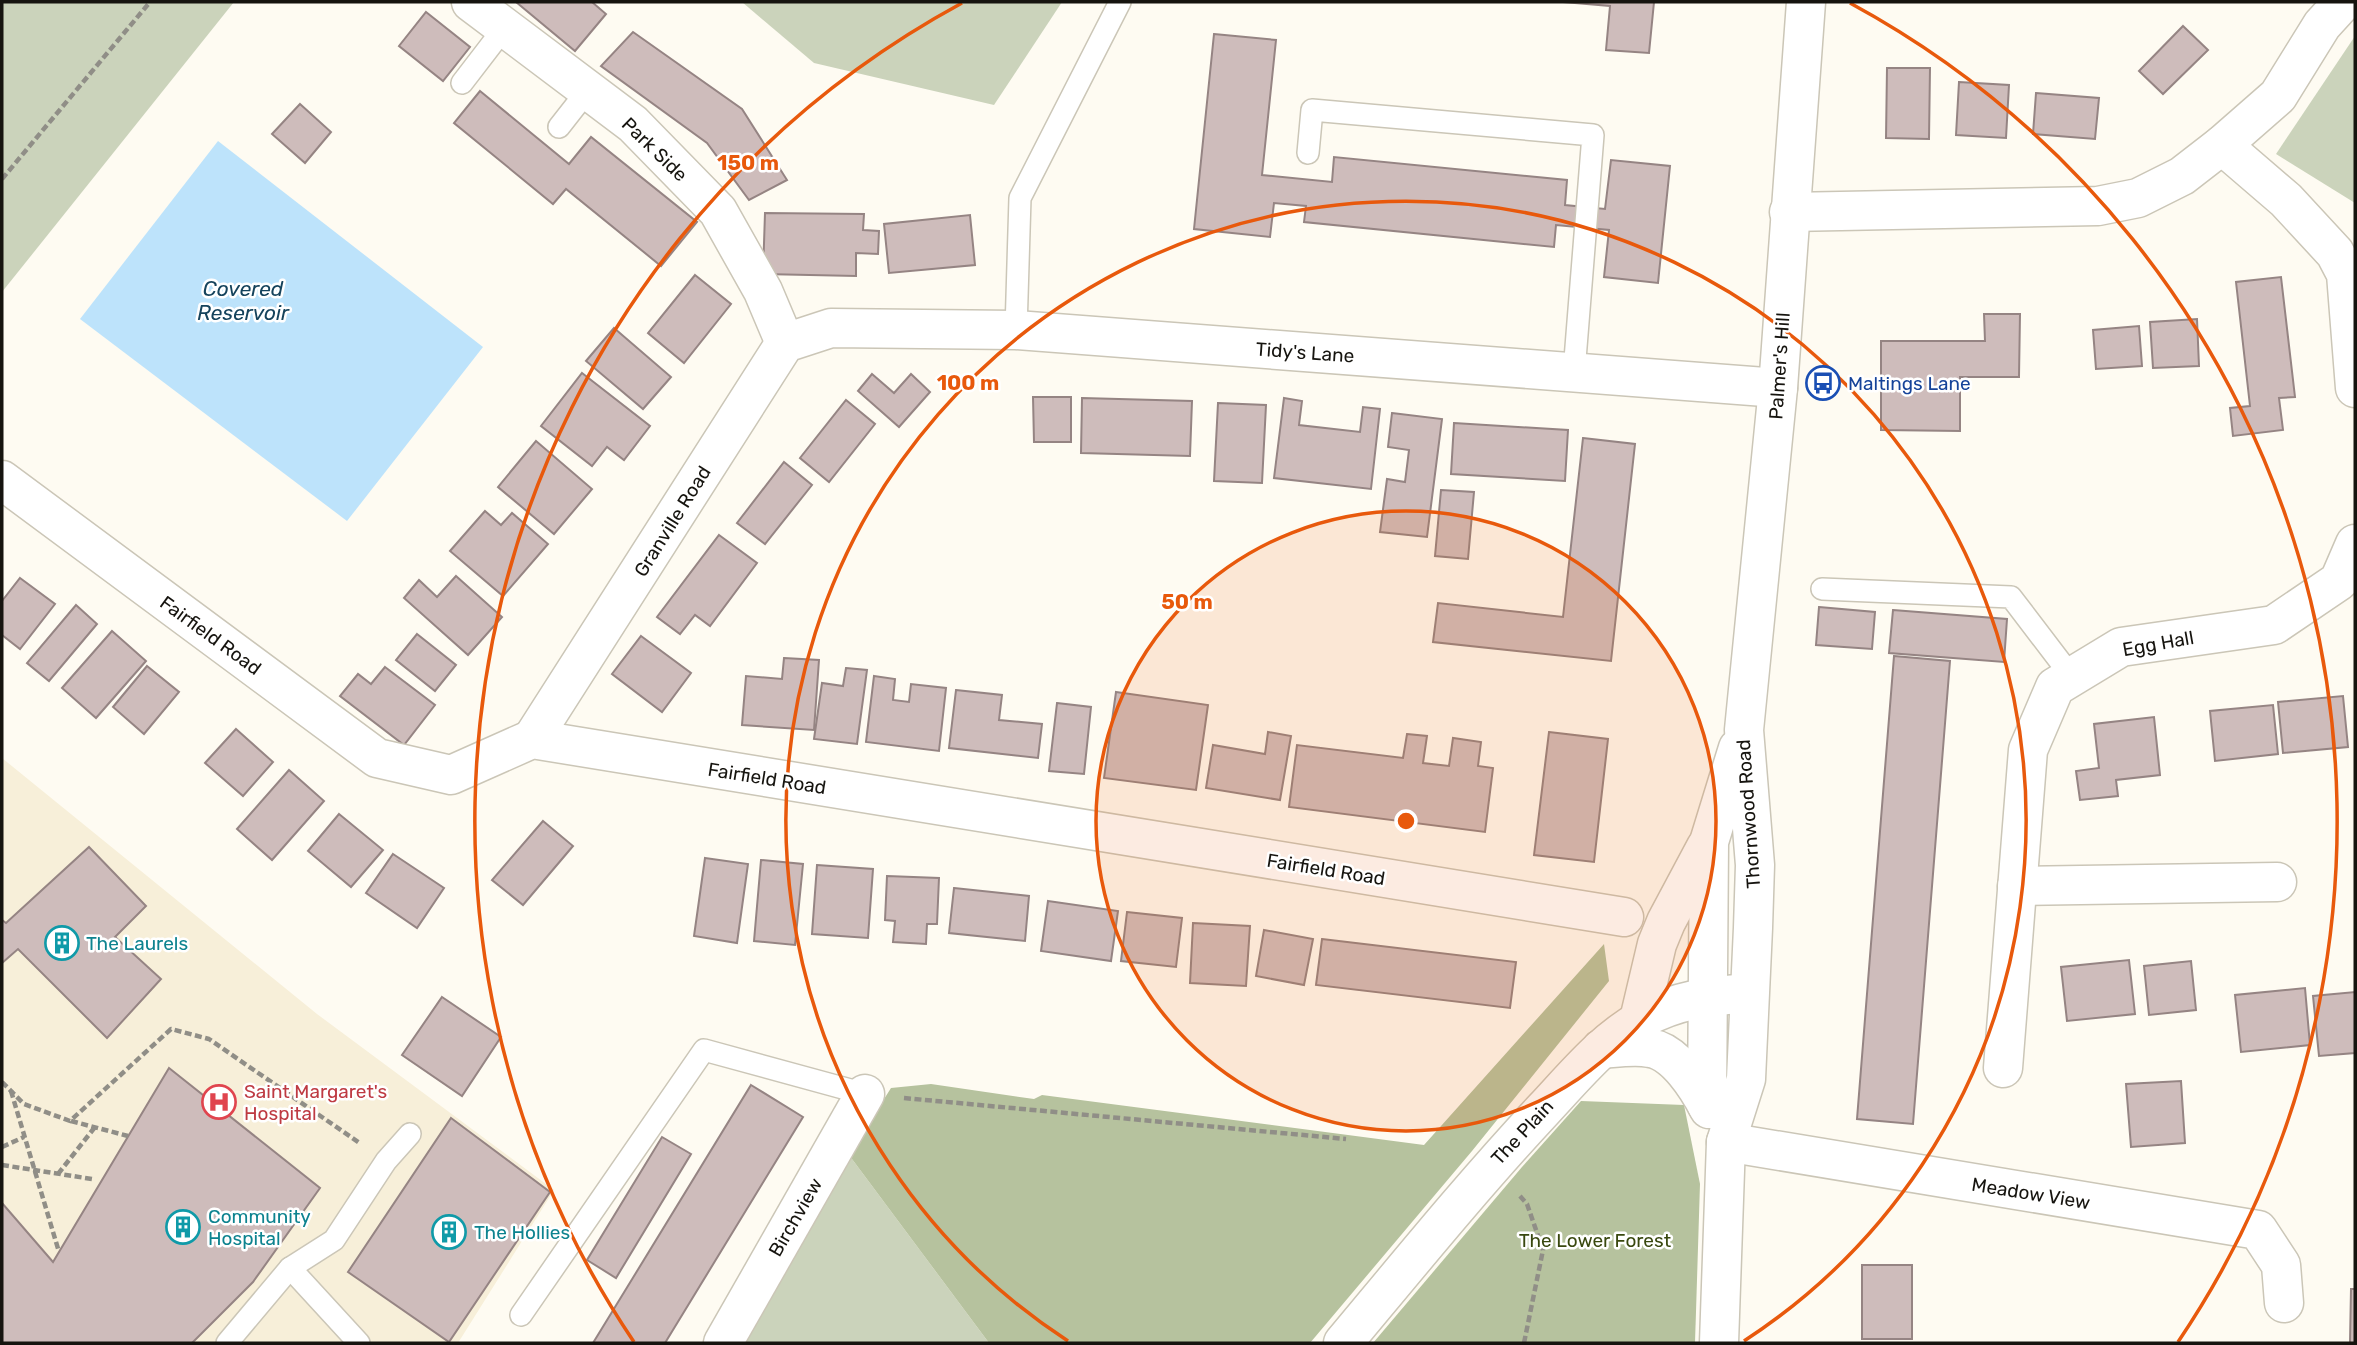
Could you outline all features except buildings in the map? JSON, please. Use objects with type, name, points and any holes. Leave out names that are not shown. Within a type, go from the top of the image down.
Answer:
[{"type":"street","name":"Park Side","points":[[471,2],[633,124],[718,211],[763,291],[785,343]]},
{"type":"street","name":"Palmer's Hill","points":[[1744,730],[1778,388],[1805,2]]},
{"type":"street","points":[[1789,212],[2098,206],[2138,198],[2182,176],[2278,96],[2322,25],[2343,2]]},
{"type":"street","points":[[2222,145],[2286,200],[2334,253],[2346,274],[2355,388]]},
{"type":"street","name":"Tidy's Lane","points":[[785,343],[831,328],[1016,330],[1778,388]]},
{"type":"street","name":"Granville Road","points":[[532,739],[785,343]]},
{"type":"street","name":"Fairfield Road","points":[[2,480],[377,758],[451,775],[532,739],[1624,917]]},
{"type":"street","name":"Egg Hall","points":[[2003,1068],[2028,750],[2055,687],[2121,647],[2274,625],[2339,581],[2355,544]]},
{"type":"street","name":"Thornwood Road","points":[[1726,1142],[1707,1105],[1709,842],[1744,730]]},
{"type":"street","name":"Thornwood Road","points":[[1718,1343],[1726,1142],[1746,1079],[1755,865],[1744,730]]},
{"type":"street","points":[[1639,1020],[1657,944],[1709,842]]},
{"type":"street","points":[[2017,886],[2277,882]]},
{"type":"street","name":"The Plain","points":[[1343,1343],[1494,1162],[1601,1049],[1639,1020],[1666,1007],[1707,996],[1749,993]]},
{"type":"street","points":[[1601,1049],[1652,1048],[1685,1070],[1707,1105]]},
{"type":"street","name":"Birchview","points":[[725,1342],[865,1094]]},
{"type":"street","name":"Meadow View","points":[[1726,1142],[2258,1230],[2281,1265],[2284,1303]]},
{"type":"lane","points":[[1016,330],[1020,198],[1120,2]]},
{"type":"lane","points":[[462,83],[505,27]]},
{"type":"lane","points":[[559,127],[588,90]]},
{"type":"lane","points":[[1308,153],[1312,110],[1592,135],[1574,372]]},
{"type":"lane","points":[[1822,589],[2011,597],[2072,677]]},
{"type":"lane","points":[[521,1315],[704,1050],[865,1094]]},
{"type":"lane","points":[[227,1343],[290,1268],[334,1240],[386,1161],[410,1134]]},
{"type":"lane","points":[[290,1268],[359,1343]]},
{"type":"path","points":[[2,179],[150,2]]},
{"type":"path","points":[[71,1121],[171,1029],[209,1039],[386,1161]]},
{"type":"path","points":[[2,1082],[24,1104],[71,1121],[128,1136]]},
{"type":"path","points":[[10,1091],[59,1252]]},
{"type":"path","points":[[865,1094],[1346,1139]]},
{"type":"path","points":[[58,1174],[95,1127]]},
{"type":"path","points":[[2,1147],[24,1137]]},
{"type":"path","points":[[1494,1162],[1527,1204],[1543,1250],[1524,1343]]},
{"type":"path","points":[[2,1165],[92,1179]]},
{"type":"shaded area","name":"Saint Margaret's Hospital","points":[[2,758],[317,1014],[554,1190],[458,1343],[2,1343]]},
{"type":"green space","points":[[2,2],[234,2],[2,292]]},
{"type":"green space","points":[[742,2],[1062,2],[994,105],[814,63]]},
{"type":"green space","points":[[2355,36],[2355,203],[2276,154]]},
{"type":"green space","points":[[1604,944],[1609,981],[1472,1151],[1310,1343],[989,1343],[849,1155],[891,1088],[931,1084],[1034,1099],[1042,1095],[1424,1145]]},
{"type":"green space","name":"The Lower Forest","points":[[1581,1101],[1684,1105],[1700,1184],[1695,1343],[1373,1343],[1522,1167]]},
{"type":"green space","points":[[849,1155],[989,1343],[734,1343]]},
{"type":"water","name":"Covered Reservoir","points":[[218,141],[483,347],[347,521],[80,319]]},
{"type":"place","name":"Maltings Lane","points":[[1823,383]]},
{"type":"place","name":"The Laurels","points":[[62,943]]},
{"type":"place","name":"Saint Margaret's Hospital","points":[[219,1102]]},
{"type":"place","name":"Community Hospital","points":[[183,1227]]},
{"type":"place","name":"The Hollies","points":[[449,1232]]}]
